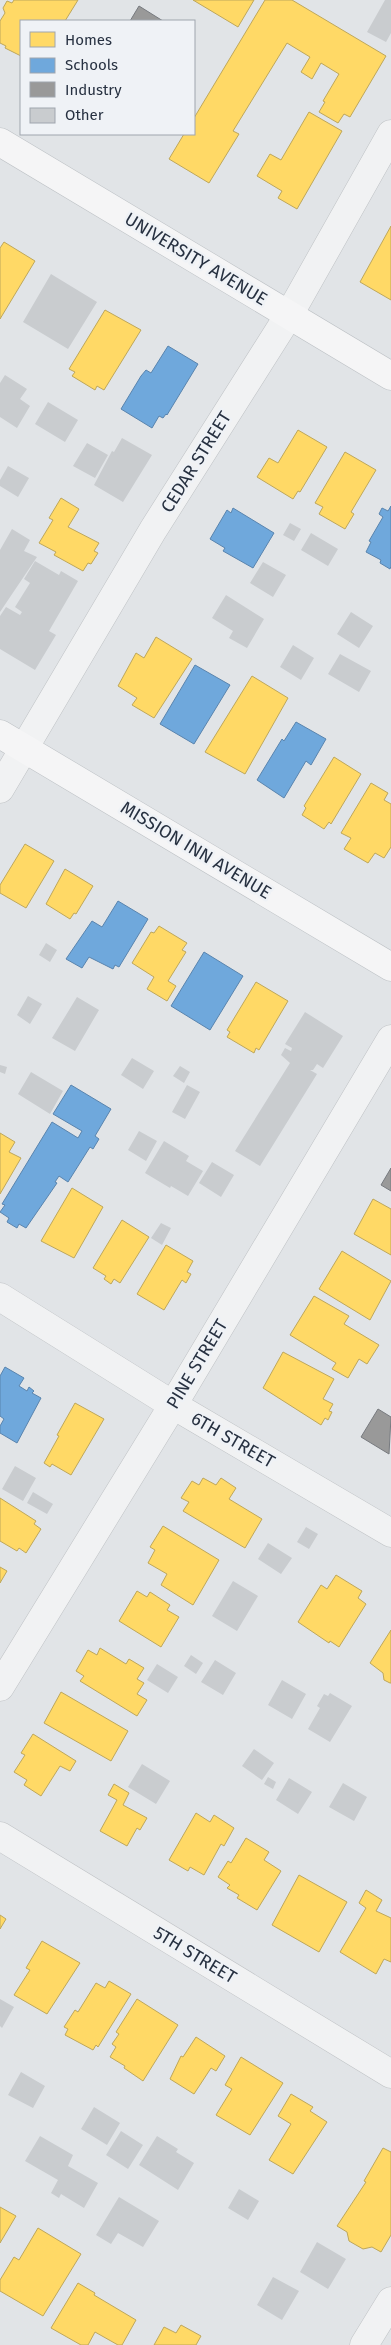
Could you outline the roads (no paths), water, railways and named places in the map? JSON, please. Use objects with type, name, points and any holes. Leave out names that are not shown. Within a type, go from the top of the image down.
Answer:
[{"type":"main road","name":"UNIVERSITY AVENUE","points":[[0,142],[391,376]]},
{"type":"main road","name":"MISSION INN AVENUE","points":[[0,734],[391,967]]},
{"type":"street","name":"CEDAR STREET","points":[[0,790],[153,530],[289,315],[391,134]]},
{"type":"street","name":"PINE STREET","points":[[0,1687],[173,1405],[391,1040]]},
{"type":"street","name":"6TH STREET","points":[[0,1297],[173,1405],[391,1533]]},
{"type":"street","name":"5TH STREET","points":[[0,1836],[391,2074]]},
{"type":"street","points":[[364,2345],[391,2300]]}]
